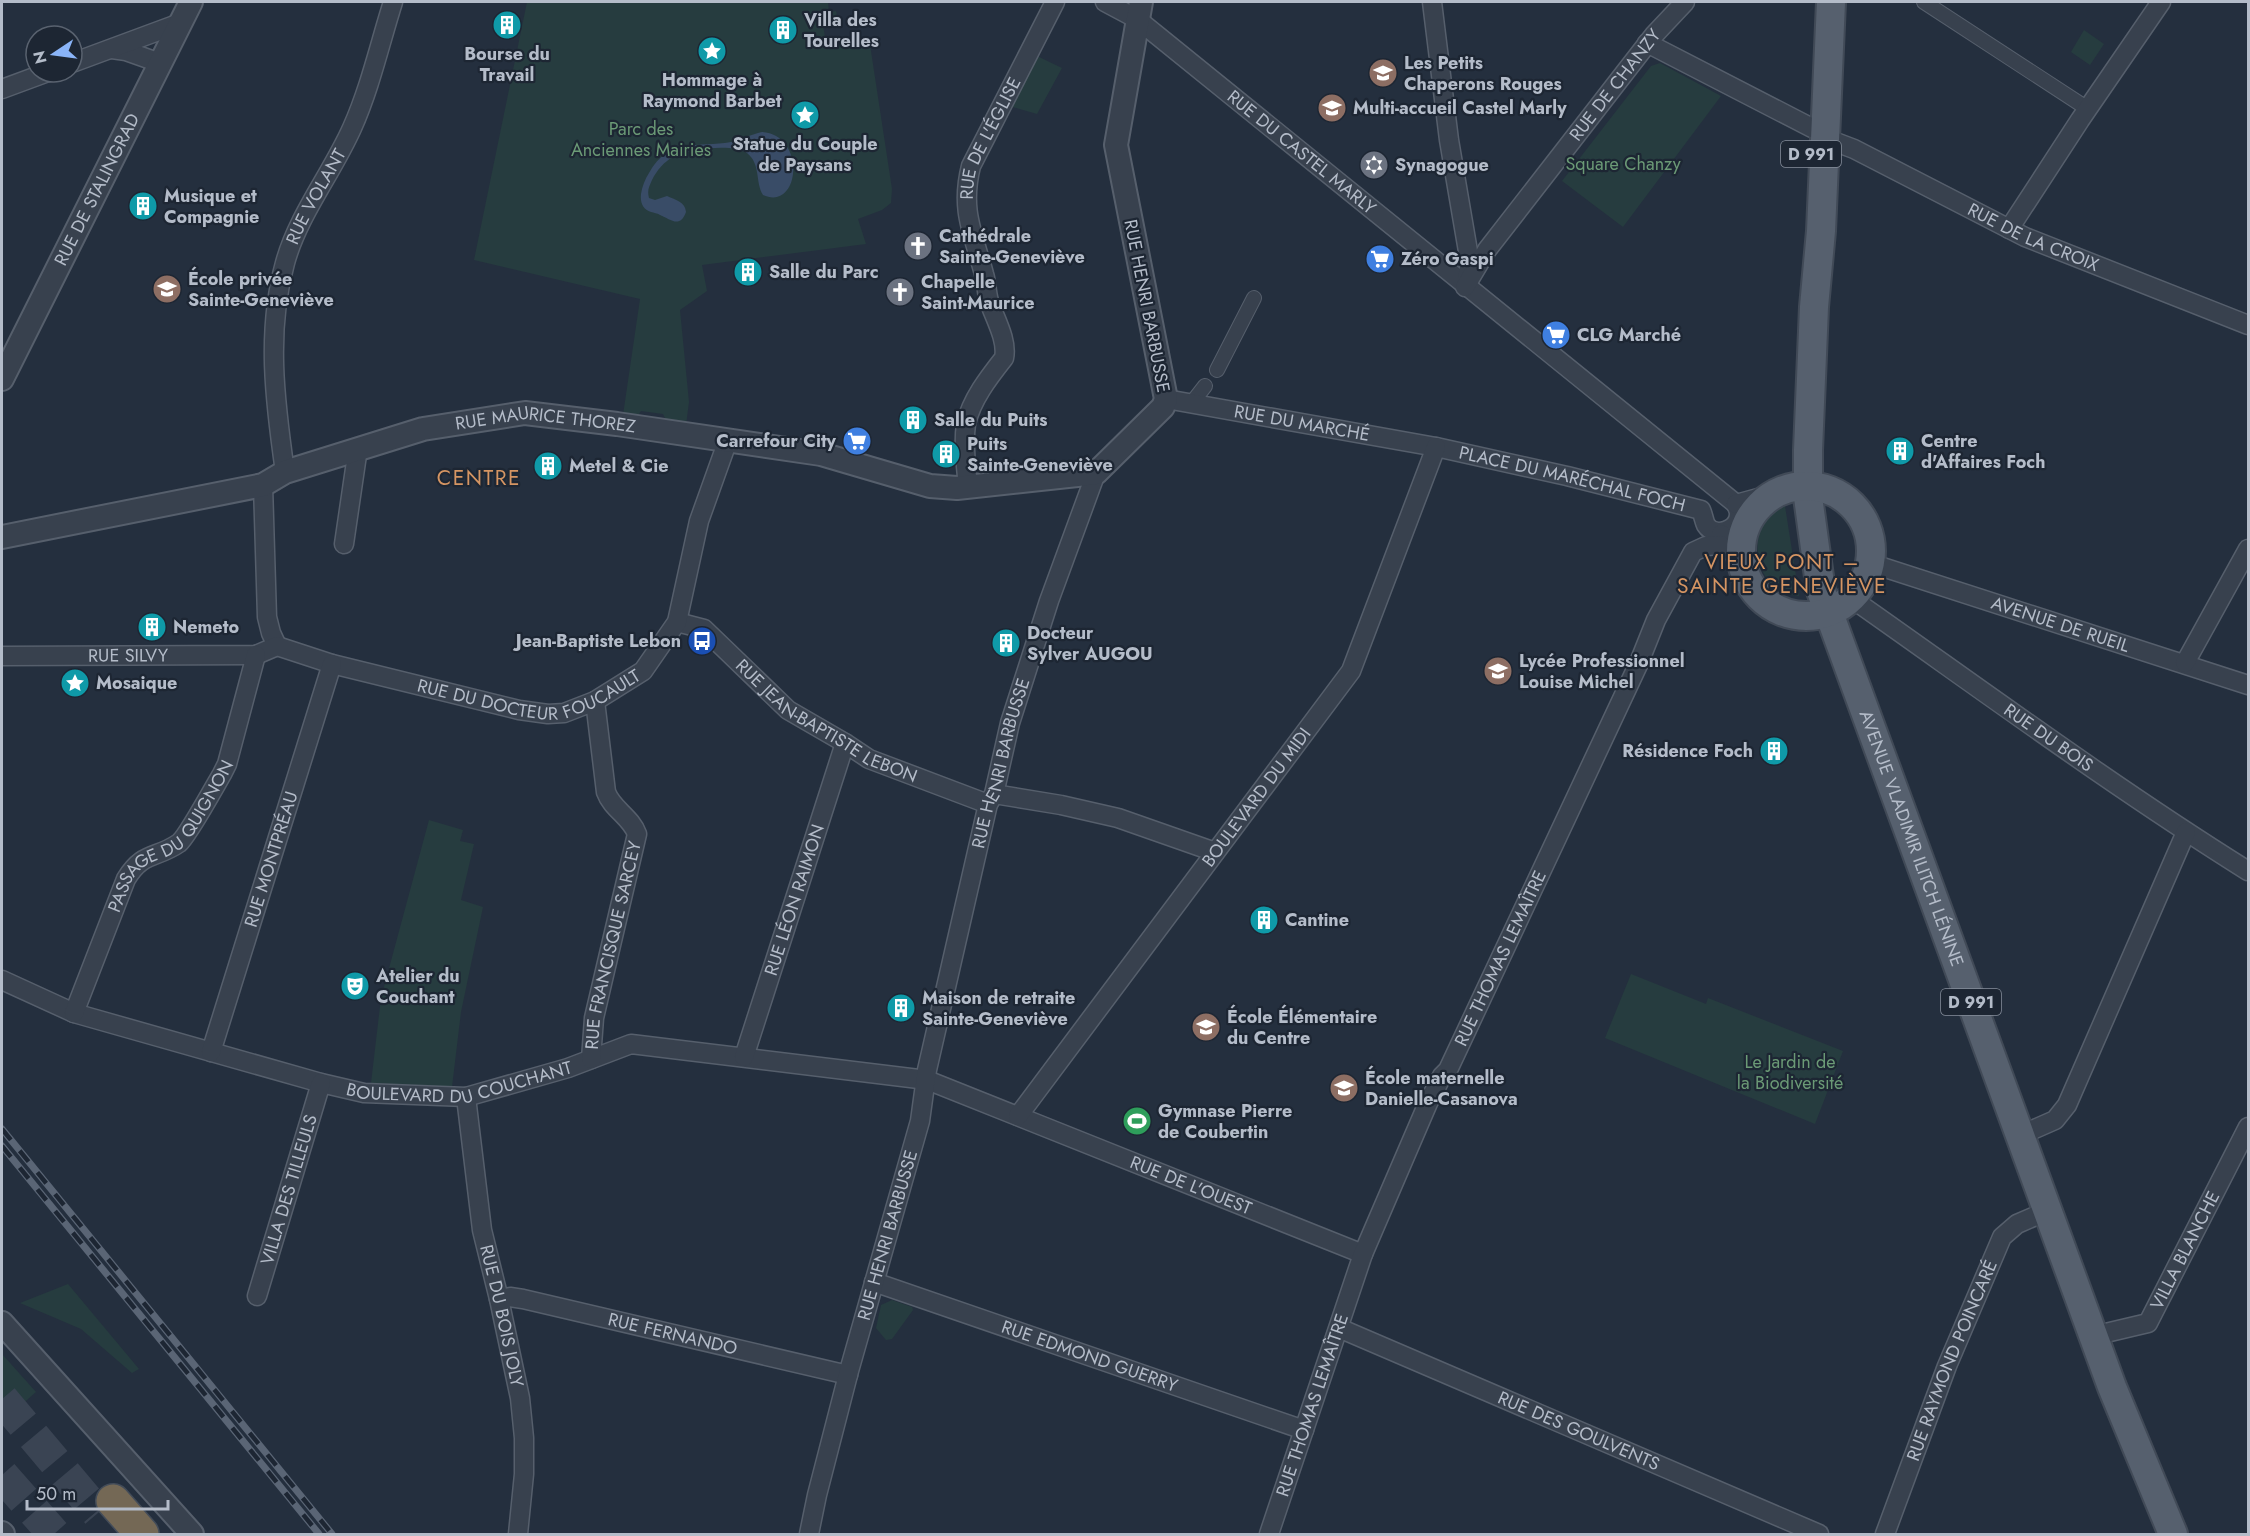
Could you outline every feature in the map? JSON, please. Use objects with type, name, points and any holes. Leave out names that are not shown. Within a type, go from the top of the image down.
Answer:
[{"type":"highway","points":[[109,1516],[142,1534]]},
{"type":"main road","name":"AVENUE VLADIMIR ILITCH LÉNINE","points":[[1814,2],[1819,133]]},
{"type":"main road","name":"AVENUE VLADIMIR ILITCH LÉNINE","points":[[1831,2],[1808,228],[1814,307],[1808,486],[1821,591],[1840,605],[2047,1211],[2112,1387],[2173,1534]]},
{"type":"main road","points":[[1776,493],[1797,487],[1821,486],[1854,506],[1863,520],[1870,543],[1870,562],[1863,582],[1840,605]]},
{"type":"main road","name":"PLACE DU MARÉCHAL FOCH","points":[[1776,493],[1763,502],[1748,522],[1742,539],[1728,545],[1758,595],[1772,606],[1795,615],[1819,615],[1840,605]]},
{"type":"main road","name":"AVENUE VLADIMIR ILITCH LÉNINE","points":[[2112,1387],[2159,1534]]},
{"type":"street","name":"RUE DE STALINGRAD","points":[[2,379],[8,353],[191,2]]},
{"type":"street","name":"RUE VOLANT","points":[[285,472],[273,363],[277,298],[286,260],[315,194],[352,128],[393,2]]},
{"type":"street","name":"RUE DE L'ÉGLISE","points":[[968,486],[965,434],[967,422],[975,401],[1004,358],[1005,352],[986,292],[985,276],[967,210],[968,177],[971,166],[1056,2]]},
{"type":"street","name":"RUE DU CASTEL MARLY","points":[[1105,2],[1139,10],[1465,287]]},
{"type":"street","points":[[1432,2],[1449,140],[1470,263],[1465,287]]},
{"type":"street","name":"RUE DE CHANZY","points":[[1465,287],[1487,250],[1647,43],[1685,2]]},
{"type":"street","points":[[1924,2],[2088,109]]},
{"type":"street","points":[[2009,229],[2161,2]]},
{"type":"street","name":"RUE HENRI BARBUSSE","points":[[809,1534],[848,1375],[920,1121],[927,1070],[1010,723],[1049,601],[1096,473],[1163,407],[1166,399],[1116,145],[1139,10]]},
{"type":"street","points":[[84,59],[180,23]]},
{"type":"street","name":"RUE DE LA CROIX","points":[[1647,43],[2009,229],[2248,325]]},
{"type":"street","points":[[110,49],[126,51],[160,63]]},
{"type":"street","points":[[2,89],[24,81]]},
{"type":"street","name":"PLACE DU MARÉCHAL FOCH","points":[[1465,287],[1689,464],[1734,503]]},
{"type":"street","points":[[1216,370],[1254,298]]},
{"type":"street","points":[[1191,404],[1205,386]]},
{"type":"street","name":"RUE DU MARCHÉ","points":[[1166,399],[1436,447]]},
{"type":"street","name":"RUE MAURICE THOREZ","points":[[2,537],[263,485],[285,472],[423,429],[525,413],[821,454],[942,488],[1096,473]]},
{"type":"street","name":"RUE DU DOCTEUR FOUCAULT","points":[[277,646],[332,664],[484,702],[548,714],[564,713],[595,701],[643,671],[677,622],[699,521],[728,440]]},
{"type":"street","name":"PLACE DU MARÉCHAL FOCH","points":[[1436,447],[1567,476],[1701,510],[1706,525],[1728,545]]},
{"type":"street","name":"BOULEVARD DU MIDI","points":[[1018,1116],[1351,671],[1436,447]]},
{"type":"street","points":[[344,544],[358,448]]},
{"type":"street","points":[[256,655],[277,646],[267,617],[263,485]]},
{"type":"street","points":[[1701,492],[1734,503],[1776,493]]},
{"type":"street","points":[[1728,545],[1730,530],[1736,524],[1739,514],[1734,503]]},
{"type":"street","name":"RUE THOMAS LEMAÎTRE","points":[[1269,1534],[1363,1254],[1428,1103],[1442,1076],[1448,1070],[1638,665],[1665,602],[1693,552],[1706,546],[1728,545]]},
{"type":"street","points":[[2185,663],[2248,549]]},
{"type":"street","name":"AVENUE DE RUEIL","points":[[1870,562],[2248,685]]},
{"type":"street","name":"RUE DU BOIS","points":[[1840,605],[1977,688],[2186,832],[2248,871]]},
{"type":"street","name":"RUE JEAN-BAPTISTE LEBON","points":[[677,622],[704,630],[788,710],[845,742],[869,759],[991,799],[1062,805],[1118,818],[1215,852]]},
{"type":"street","name":"RUE SILVY","points":[[2,657],[256,655]]},
{"type":"street","name":"PASSAGE DU QUIGNON","points":[[74,1013],[121,890],[132,869],[145,858],[179,842],[222,774],[227,764],[256,655]]},
{"type":"street","name":"RUE MONTPRÉAU","points":[[210,1052],[332,664]]},
{"type":"street","name":"RUE FRANCISQUE SARCEY","points":[[591,1059],[594,1018],[637,834],[633,825],[611,801],[606,792],[595,701]]},
{"type":"street","name":"RUE LÉON RAIMON","points":[[744,1057],[845,742]]},
{"type":"street","points":[[2021,1135],[2055,1120],[2067,1106],[2186,832]]},
{"type":"street","name":"BOULEVARD DU COUCHANT","points":[[2,980],[74,1013],[364,1093],[466,1097],[591,1059],[632,1044],[927,1080]]},
{"type":"street","name":"RUE DE L'OUEST","points":[[927,1080],[1363,1254]]},
{"type":"street","name":"VILLA DES TILLEULS","points":[[257,1296],[321,1083]]},
{"type":"street","name":"RUE DU BOIS JOLY","points":[[466,1097],[482,1230],[520,1398],[524,1438],[524,1474],[518,1534]]},
{"type":"street","name":"VILLA BLANCHE","points":[[2093,1336],[2148,1323],[2248,1127]]},
{"type":"street","name":"RUE RAYMOND POINCARÉ","points":[[1885,1534],[1947,1366],[2002,1237],[2017,1224],[2047,1211]]},
{"type":"street","name":"RUE EDMOND GUERRY","points":[[874,1282],[1304,1430]]},
{"type":"street","name":"RUE FERNANDO","points":[[499,1299],[510,1297],[523,1299],[848,1375]]},
{"type":"street","points":[[2,1323],[192,1534]]},
{"type":"street","name":"RUE DES GOULVENTS","points":[[1339,1328],[1819,1534]]},
{"type":"green space","name":"Parc des Anciennes Mairies","points":[[527,2],[828,2],[829,12],[836,11],[838,21],[823,24],[826,44],[869,38],[892,189],[891,203],[882,210],[858,219],[866,244],[702,265],[707,291],[680,310],[689,402],[686,425],[667,422],[663,414],[641,411],[637,417],[623,415],[640,299],[474,260]]},
{"type":"green space","points":[[2084,30],[2104,44],[2090,65],[2071,52]]},
{"type":"green space","points":[[1037,56],[1062,68],[1037,114],[1009,106]]},
{"type":"green space","name":"Square Chanzy","points":[[1660,63],[1721,96],[1623,227],[1562,181],[1651,66]]},
{"type":"green space","points":[[1785,506],[1799,596],[1775,587],[1761,567],[1758,555],[1761,530],[1767,519],[1774,510]]},
{"type":"green space","points":[[429,820],[463,830],[460,841],[474,844],[461,900],[483,907],[461,1012],[452,1087],[371,1083],[381,998]]},
{"type":"green space","name":"Le Jardin de la Biodiversité","points":[[1631,974],[1706,1004],[1708,998],[1843,1051],[1815,1124],[1605,1038]]},
{"type":"green space","points":[[68,1284],[139,1369],[132,1373],[81,1329],[20,1303]]},
{"type":"green space","points":[[892,1300],[912,1307],[913,1310],[892,1339],[886,1340],[876,1328],[881,1305]]},
{"type":"green space","points":[[2,1354],[36,1392],[2,1422]]},
{"type":"water","points":[[762,132],[776,136],[786,146],[792,158],[791,183],[785,193],[775,197],[763,195],[754,162],[747,153],[732,148],[711,148],[674,156],[654,176],[650,185],[649,198],[655,200],[667,196],[684,206],[686,212],[681,220],[674,221],[648,211],[643,205],[641,194],[645,180],[657,162],[666,154],[685,146],[731,142]]},
{"type":"tunnel","points":[[2,1399],[98,1513]]},
{"type":"tunnel","points":[[2,1475],[54,1534]]},
{"type":"railway","points":[[2,1129],[332,1534]]},
{"type":"railway","points":[[2,1146],[319,1534]]},
{"type":"place","name":"Bourse du Travail","points":[[507,25]]},
{"type":"place","name":"Villa des Tourelles","points":[[783,30]]},
{"type":"place","name":"Hommage à Raymond Barbet","points":[[712,51]]},
{"type":"place","name":"Les Petits Chaperons Rouges","points":[[1383,73]]},
{"type":"place","name":"Multi-accueil Castel Marly","points":[[1332,108]]},
{"type":"place","name":"Statue du Couple de Paysans","points":[[805,115]]},
{"type":"place","name":"Synagogue","points":[[1374,165]]},
{"type":"place","name":"Musique et Compagnie","points":[[143,206]]},
{"type":"place","name":"Cathédrale Sainte-Geneviève","points":[[918,246]]},
{"type":"place","name":"Zéro Gaspi","points":[[1380,259]]},
{"type":"place","name":"Salle du Parc","points":[[748,272]]},
{"type":"place","name":"École privée Sainte-Geneviève","points":[[167,289]]},
{"type":"place","name":"Chapelle Saint-Maurice","points":[[900,292]]},
{"type":"place","name":"CLG Marché","points":[[1556,335]]},
{"type":"place","name":"Salle du Puits","points":[[913,420]]},
{"type":"place","name":"Carrefour City","points":[[857,441]]},
{"type":"place","name":"Centre d'Affaires Foch","points":[[1900,451]]},
{"type":"place","name":"Puits Sainte-Geneviève","points":[[946,454]]},
{"type":"place","name":"Metel & Cie","points":[[548,466]]},
{"type":"place","name":"Nemeto","points":[[152,627]]},
{"type":"place","name":"Jean-Baptiste Lebon","points":[[702,641]]},
{"type":"place","name":"Docteur Sylver AUGOU","points":[[1006,643]]},
{"type":"place","name":"Lycée Professionnel Louise Michel","points":[[1498,671]]},
{"type":"place","name":"Mosaique","points":[[75,683]]},
{"type":"place","name":"Résidence Foch","points":[[1774,751]]},
{"type":"place","name":"Cantine","points":[[1264,920]]},
{"type":"place","name":"Atelier du Couchant","points":[[355,986]]},
{"type":"place","name":"Maison de retraite Sainte-Geneviève","points":[[901,1008]]},
{"type":"place","name":"École Élémentaire du Centre","points":[[1206,1027]]},
{"type":"place","name":"École maternelle Danielle-Casanova","points":[[1344,1088]]},
{"type":"place","name":"Gymnase Pierre de Coubertin","points":[[1137,1121]]},
{"type":"district","name":"CENTRE","points":[[479,478]]},
{"type":"district","name":"VIEUX PONT – SAINTE GENEVIÈVE","points":[[1782,574]]}]
